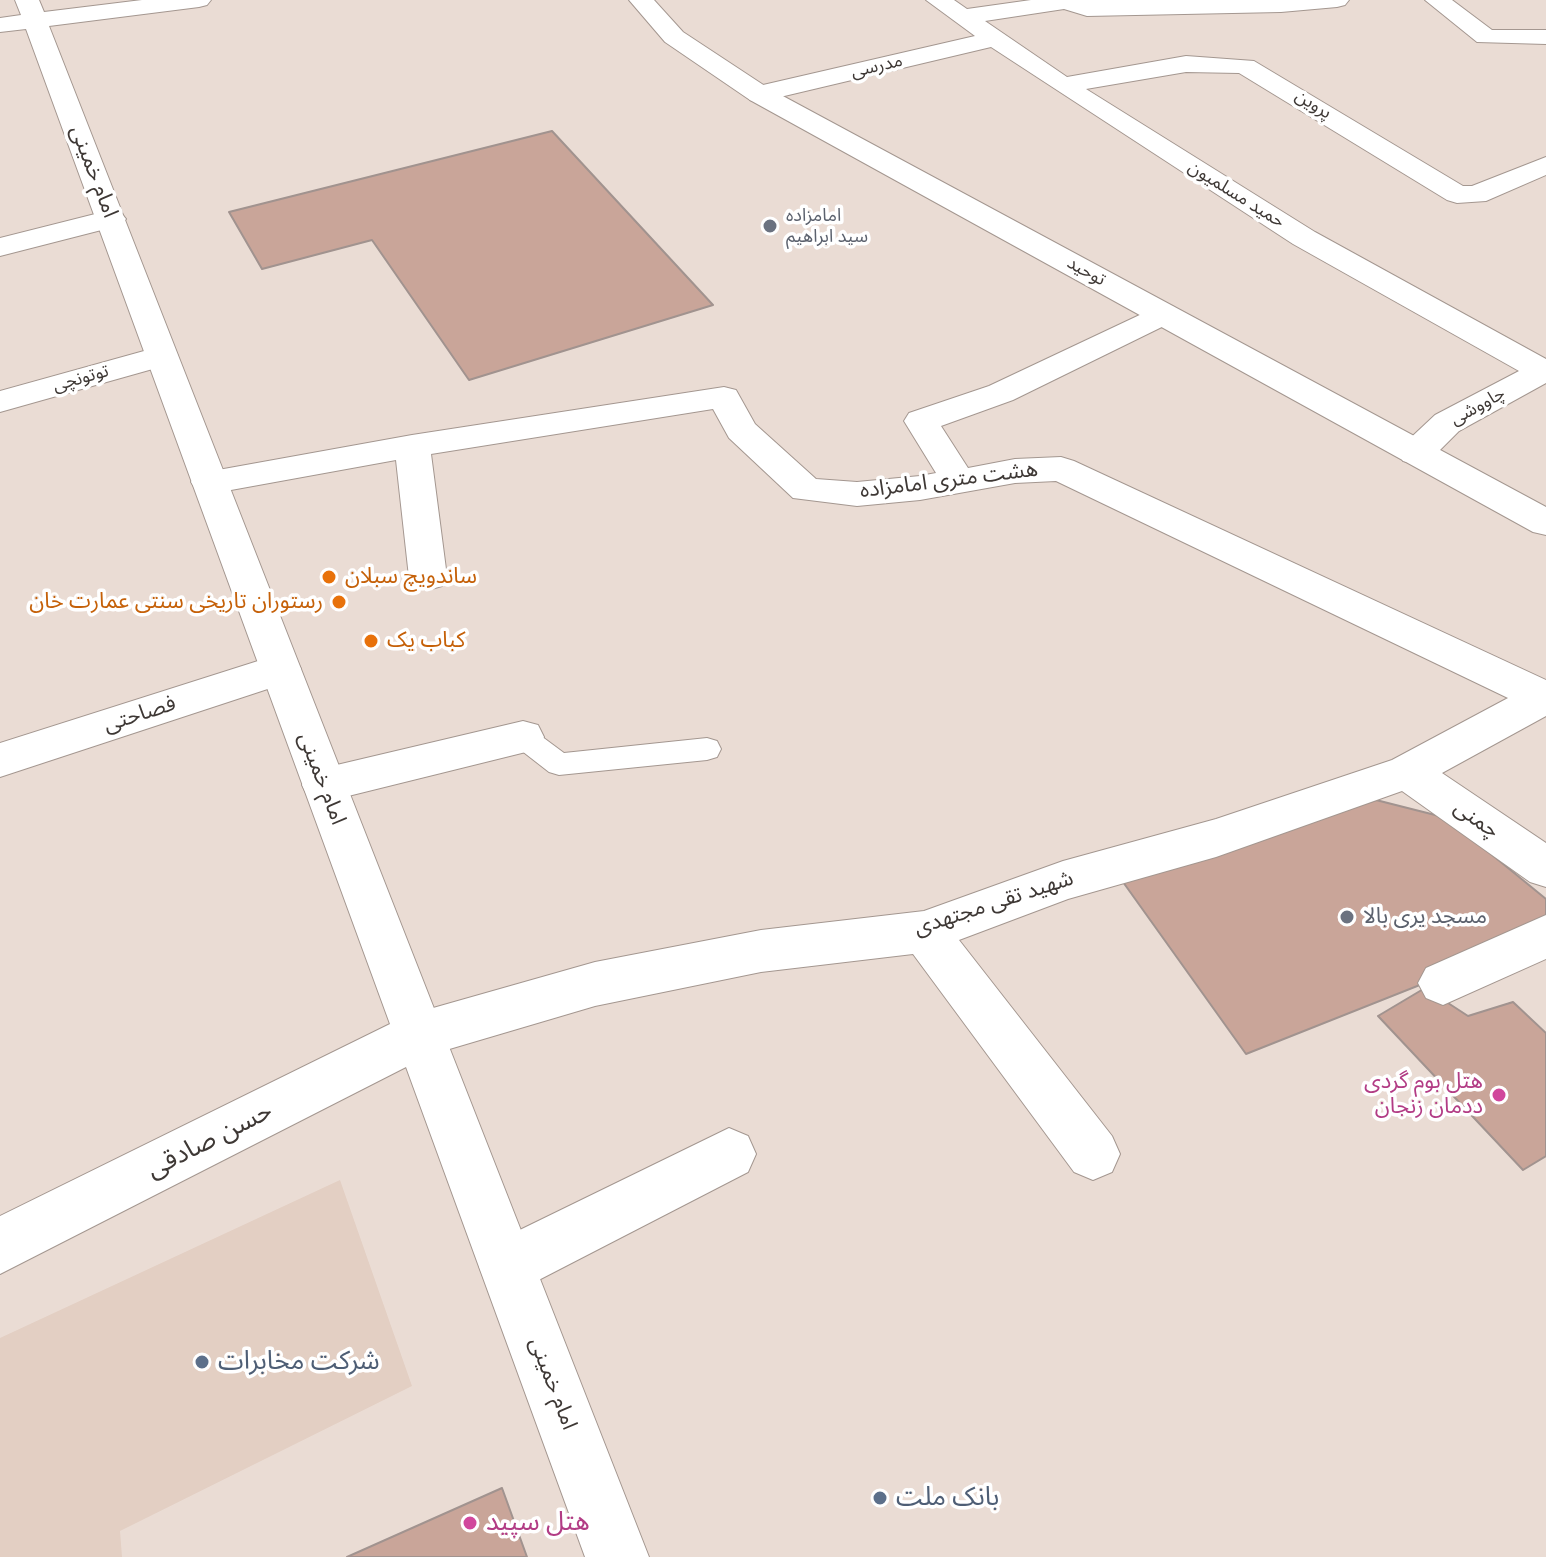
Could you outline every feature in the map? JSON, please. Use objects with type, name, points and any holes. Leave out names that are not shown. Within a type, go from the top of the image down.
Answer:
[{"type":"street","points":[[20,15],[192,0]]},
{"type":"street","name":"توحید","points":[[641,0],[674,37],[759,94],[1546,523]]},
{"type":"street","name":"حمید مسلمیون","points":[[938,0],[1062,85],[1304,238],[1545,370]]},
{"type":"street","points":[[962,17],[1065,1],[1087,9],[1164,3],[1337,0]]},
{"type":"street","points":[[1437,0],[1486,37],[1546,37]]},
{"type":"street","points":[[1330,1],[1351,25]]},
{"type":"street","name":"امام خمینی","points":[[20,15],[111,219],[617,1557]]},
{"type":"street","name":"مدرسی","points":[[759,94],[994,39]]},
{"type":"street","name":"پروین","points":[[1062,85],[1186,64],[1245,66],[1457,194],[1476,195],[1546,165]]},
{"type":"street","points":[[0,247],[111,219]]},
{"type":"street","points":[[959,481],[921,421],[1001,393],[1163,314]]},
{"type":"street","name":"توتونچی","points":[[0,402],[162,356]]},
{"type":"street","name":"چاووشی","points":[[1416,453],[1447,423],[1545,370]]},
{"type":"street","name":"هشت متری امامزاده","points":[[209,482],[412,446],[724,397],[741,430],[806,490],[857,494],[1015,471],[1061,469],[1545,697]]},
{"type":"street","points":[[412,446],[428,577]]},
{"type":"street","name":"فصاحتی","points":[[0,760],[280,669]]},
{"type":"street","name":"شهید تقی مجتهدی","points":[[419,1035],[595,984],[761,951],[924,932],[1063,881],[1216,838],[1407,772],[1545,697]]},
{"type":"street","points":[[324,785],[523,737]]},
{"type":"street","name":"چمنی","points":[[1407,772],[1546,868]]},
{"type":"street","points":[[924,932],[1093,1154]]},
{"type":"street","points":[[1443,983],[1546,936]]},
{"type":"street","name":"حسن صادقی","points":[[0,1246],[419,1035]]},
{"type":"street","points":[[507,1266],[729,1154]]},
{"type":"lane","points":[[523,737],[559,764],[707,749]]},
{"type":"shaded area","name":"شرکت مخابرات","points":[[340,1180],[412,1386],[120,1531],[122,1557],[0,1557],[0,1338]]},
{"type":"building","points":[[552,131],[713,305],[469,380],[372,240],[262,269],[229,212]]},
{"type":"building","name":"مسجد یری بالا","points":[[1376,800],[1447,818],[1546,899],[1546,935],[1246,1054],[1123,882]]},
{"type":"building","name":"هتل بوم گردی ددمان زنجان","points":[[1425,988],[1468,1016],[1513,1002],[1546,1033],[1546,1156],[1523,1170],[1378,1016]]},
{"type":"building","name":"هتل سپید","points":[[502,1488],[527,1557],[347,1557]]},
{"type":"place","name":"امامزاده سید ابراهیم","points":[[770,226]]},
{"type":"place","name":"ساندویچ سبلان","points":[[329,577]]},
{"type":"place","name":"رستوران تاریخی سنتی عمارت خان","points":[[339,602]]},
{"type":"place","name":"کباب یک","points":[[371,641]]},
{"type":"place","name":"مسجد یری بالا","points":[[1347,917]]},
{"type":"place","name":"هتل بوم گردی ددمان زنجان","points":[[1499,1095]]},
{"type":"place","name":"شرکت مخابرات","points":[[202,1362]]},
{"type":"place","name":"بانک ملت","points":[[880,1498]]},
{"type":"place","name":"هتل سپید","points":[[470,1523]]}]
